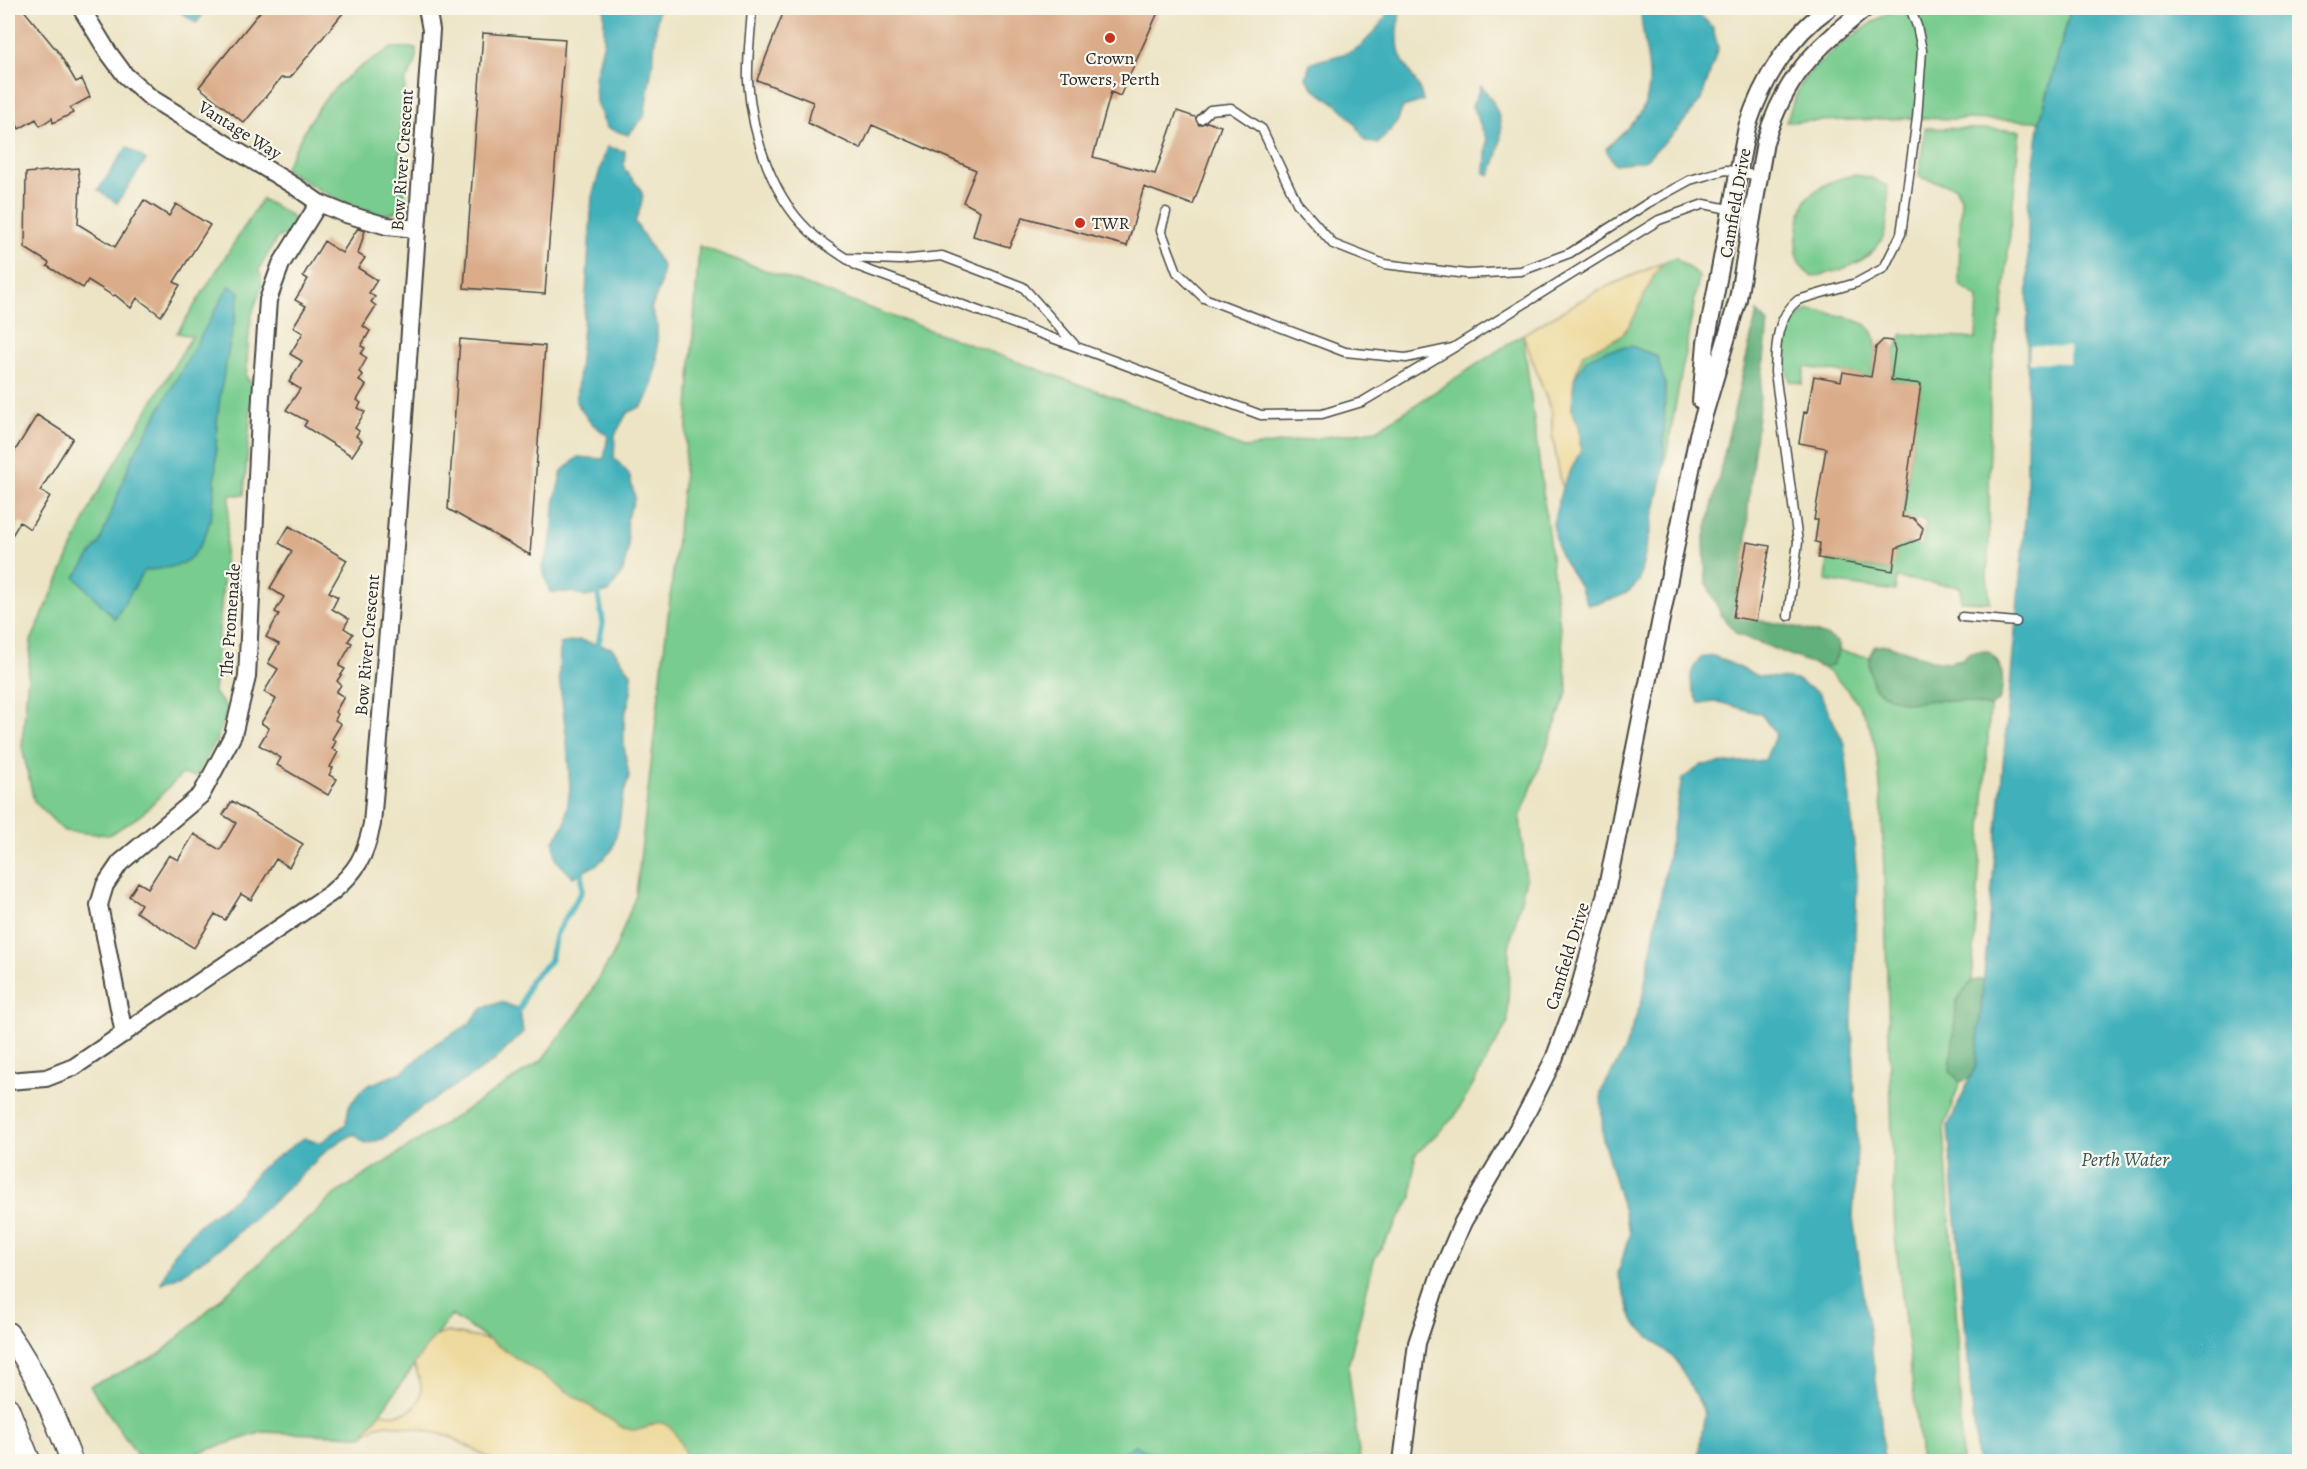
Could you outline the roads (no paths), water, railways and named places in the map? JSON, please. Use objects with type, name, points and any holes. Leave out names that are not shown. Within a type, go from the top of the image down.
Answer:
[{"type":"street","name":"Vantage Way","points":[[81,8],[125,75],[151,98],[319,203],[387,226],[417,230]]},
{"type":"street","name":"Bow River Crescent","points":[[8,1082],[46,1078],[74,1068],[331,893],[348,879],[360,864],[368,847],[372,824],[393,569],[417,230],[431,30],[427,8]]},
{"type":"street","name":"Camfield Drive","points":[[1402,1461],[1417,1343],[1438,1280],[1463,1222],[1526,1116],[1554,1059],[1588,962],[1605,897],[1698,435],[1738,299],[1766,142],[1783,95],[1812,54],[1866,8]]},
{"type":"street","name":"Camfield Drive","points":[[1698,435],[1706,344],[1747,127],[1755,102],[1769,76],[1805,29],[1825,9]]},
{"type":"street","name":"The Promenade","points":[[124,1034],[99,904],[105,885],[120,863],[201,795],[233,735],[247,677],[268,300],[281,264],[319,203]]},
{"type":"street","points":[[8,1333],[29,1366],[54,1415],[72,1461]]},
{"type":"street","points":[[8,1408],[30,1461]]},
{"type":"lane","points":[[752,8],[748,78],[752,119],[773,179],[791,210],[815,237],[857,266],[1261,415],[1322,414],[1362,402],[1659,220],[1704,204],[1753,214]]},
{"type":"lane","points":[[1788,616],[1798,542],[1775,372],[1776,344],[1784,316],[1790,306],[1798,300],[1856,283],[1884,268],[1901,234],[1917,118],[1922,50],[1910,8]]},
{"type":"lane","points":[[1825,9],[1840,28]]},
{"type":"lane","points":[[1201,119],[1210,110],[1231,108],[1262,129],[1297,203],[1333,244],[1384,264],[1467,274],[1521,271],[1570,253],[1648,203],[1690,180],[1726,170],[1760,176]]},
{"type":"lane","points":[[1166,212],[1161,230],[1177,272],[1204,298],[1345,352],[1407,358],[1453,348]]},
{"type":"lane","points":[[846,258],[900,260],[942,256],[1023,287],[1077,347]]},
{"type":"lane","points":[[1962,617],[2016,622]]},
{"type":"water","points":[[175,8],[208,8],[196,23]]},
{"type":"water","points":[[604,8],[658,8],[644,117],[628,135],[607,128],[596,102],[595,78],[604,41]]},
{"type":"water","points":[[1390,8],[1402,8],[1398,23],[1399,50],[1419,87],[1423,101],[1403,107],[1397,122],[1378,144],[1365,141],[1356,125],[1344,111],[1316,90],[1306,78],[1310,64],[1350,52],[1361,45],[1379,26]]},
{"type":"water","points":[[1641,8],[1693,8],[1713,28],[1718,48],[1701,100],[1678,129],[1644,161],[1614,164],[1606,149],[1641,112],[1649,87]]},
{"type":"water","name":"Perth Water","points":[[2071,8],[2299,8],[2299,1461],[1977,1461],[1948,1127],[1976,1065],[2027,499],[2028,205],[2040,121]]},
{"type":"water","points":[[1481,86],[1495,107],[1501,129],[1499,151],[1490,175],[1485,173],[1487,140],[1472,106]]},
{"type":"water","points":[[127,147],[146,160],[117,203],[98,190]]},
{"type":"water","points":[[607,147],[625,151],[624,169],[640,188],[643,198],[635,222],[663,267],[660,286],[651,309],[657,324],[657,363],[651,390],[642,406],[627,413],[615,435],[614,458],[629,474],[635,498],[627,518],[628,549],[623,571],[609,592],[585,597],[573,592],[550,592],[542,567],[549,550],[554,504],[562,471],[578,457],[604,459],[608,436],[590,422],[576,402],[592,197]]},
{"type":"water","points":[[229,286],[240,292],[220,399],[215,489],[208,526],[202,542],[187,560],[170,567],[144,571],[115,619],[75,577],[100,542],[131,460]]},
{"type":"water","points":[[1631,346],[1657,356],[1665,384],[1663,474],[1639,581],[1622,595],[1588,605],[1579,585],[1559,553],[1553,524],[1562,488],[1581,450],[1579,426],[1572,410],[1574,379],[1587,359],[1604,351]]},
{"type":"water","points":[[579,640],[612,648],[631,673],[631,693],[624,718],[624,746],[629,776],[612,850],[598,864],[573,877],[556,860],[554,841],[565,824],[570,788],[559,676],[560,644]]},
{"type":"water","points":[[1714,656],[1758,676],[1797,680],[1820,694],[1845,745],[1857,879],[1852,1022],[1857,1147],[1853,1218],[1880,1409],[1884,1461],[1697,1461],[1705,1413],[1677,1361],[1634,1323],[1618,1274],[1630,1232],[1603,1140],[1601,1092],[1624,1051],[1642,1000],[1682,779],[1702,765],[1765,760],[1776,734],[1761,714],[1719,702],[1699,703],[1691,675],[1700,658]]},
{"type":"water","points":[[501,1002],[520,1009],[523,1033],[493,1062],[422,1107],[385,1138],[366,1144],[354,1134],[330,1147],[223,1246],[177,1277],[161,1283],[173,1254],[199,1225],[240,1194],[261,1168],[304,1138],[320,1143],[346,1124],[349,1106],[364,1087],[402,1072],[436,1043],[468,1025],[483,1008]]},
{"type":"water","points":[[1134,1445],[1169,1461],[1110,1461]]},
{"type":"waterway","points":[[598,594],[603,622],[598,645]]},
{"type":"waterway","points":[[520,1009],[530,981],[550,961],[556,934],[582,891],[582,873]]},
{"type":"place","name":"Crown Towers, Perth","points":[[1110,38]]},
{"type":"place","name":"TWR","points":[[1080,223]]}]
